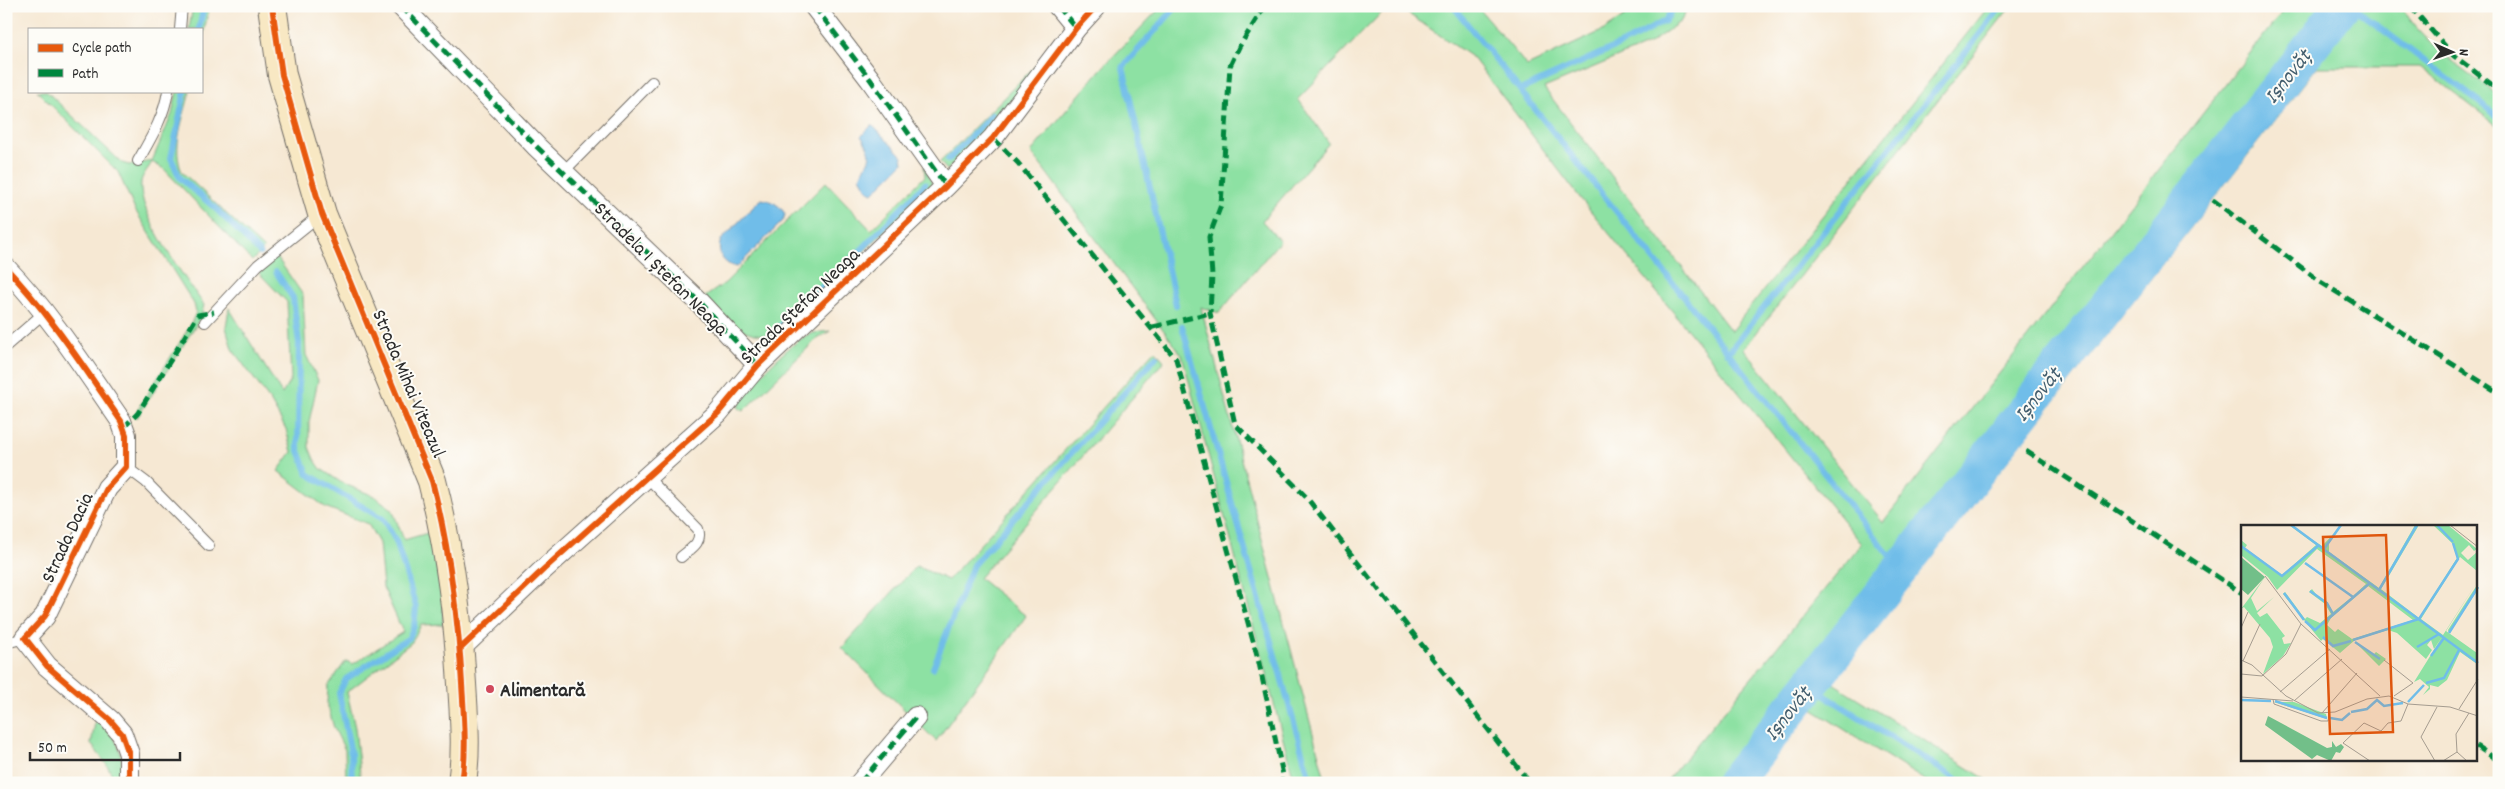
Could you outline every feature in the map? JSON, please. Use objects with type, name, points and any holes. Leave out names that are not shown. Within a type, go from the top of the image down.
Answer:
[{"type":"street","name":"Strada Mihai Viteazul","points":[[272,6],[282,75],[322,214],[432,481],[446,534],[460,649],[465,728],[462,783]]},
{"type":"street","name":"Stradela 1 Ștefan Neaga","points":[[401,6],[564,172],[696,300],[758,365]]},
{"type":"street","points":[[814,6],[946,186]]},
{"type":"street","points":[[1058,6],[1076,28]]},
{"type":"street","name":"Strada Ștefan Neaga","points":[[460,649],[544,569],[718,413],[758,365],[946,186],[993,138],[1076,28],[1096,6]]},
{"type":"street","points":[[6,268],[24,286],[44,312],[121,421],[126,435],[126,467]]},
{"type":"street","name":"Strada Dacia","points":[[126,467],[107,488],[45,616],[16,641],[110,720],[122,734],[129,754],[129,783]]},
{"type":"street","points":[[860,783],[916,717]]},
{"type":"lane","points":[[180,28],[182,6]]},
{"type":"lane","points":[[564,172],[652,82]]},
{"type":"lane","points":[[138,160],[156,130],[166,106],[168,92]]},
{"type":"lane","points":[[205,322],[258,265],[322,214]]},
{"type":"lane","points":[[6,346],[44,312]]},
{"type":"lane","points":[[126,467],[146,482],[209,546]]},
{"type":"lane","points":[[647,477],[698,530],[699,541],[681,557]]},
{"type":"green space","points":[[193,6],[210,6],[202,39],[202,28],[189,28]]},
{"type":"green space","points":[[1162,6],[1388,6],[1298,99],[1329,143],[1262,221],[1280,241],[1219,313],[1201,307],[1326,783],[1292,783],[1293,776],[1182,355],[1031,152],[1102,68]]},
{"type":"green space","points":[[1397,6],[1477,6],[1527,66],[1604,30],[1640,6],[1688,6],[1681,21],[1649,44],[1544,88],[1731,331],[1989,6],[2011,6],[1744,349],[1883,522],[2287,6],[2402,6],[2419,31],[2445,55],[2499,96],[2499,127],[2420,67],[2317,67],[1833,683],[1992,783],[1929,783],[1812,709],[1752,783],[1665,783],[1862,544],[1581,199],[1473,58]]},
{"type":"green space","points":[[1049,52],[991,129],[947,170],[940,162]]},
{"type":"green space","points":[[38,92],[47,92],[122,163],[129,165],[152,161],[172,114],[177,92],[190,92],[178,142],[179,162],[182,172],[264,249],[252,261],[164,169],[152,162],[141,182],[142,195],[147,211],[164,246],[204,305],[201,317],[137,418],[137,411],[190,326],[196,312],[194,304],[135,210],[118,172]]},
{"type":"green space","points":[[924,166],[933,185],[776,336],[743,330],[729,321],[705,297],[725,283],[826,182],[871,230],[925,176]]},
{"type":"green space","points":[[276,256],[303,295],[306,355],[318,380],[309,422],[309,447],[314,459],[321,469],[342,483],[374,496],[392,509],[404,540],[431,532],[443,603],[443,624],[421,625],[412,642],[347,692],[355,728],[361,783],[346,783],[345,750],[334,728],[327,703],[328,686],[346,661],[353,664],[403,632],[383,587],[379,543],[368,524],[325,507],[278,471],[292,452],[286,429],[269,399],[232,349],[226,327],[229,308],[282,394],[291,379],[287,302],[259,273]]},
{"type":"green space","points":[[830,331],[816,340],[743,411],[738,408],[749,389],[781,355],[810,334]]},
{"type":"green space","points":[[1155,350],[1164,361],[979,578],[1026,616],[936,741],[842,648],[916,566],[948,580]]},
{"type":"green space","points":[[96,718],[115,740],[121,754],[122,783],[116,783],[107,765],[91,744]]},
{"type":"water","points":[[872,125],[902,156],[903,163],[873,193],[868,191],[860,177],[870,157],[866,143],[861,136]]},
{"type":"water","points":[[761,199],[768,200],[781,208],[785,214],[783,221],[737,267],[732,266],[724,261],[720,253],[721,240]]},
{"type":"waterway","points":[[199,28],[204,6]]},
{"type":"waterway","points":[[1176,305],[1123,67],[1177,6]]},
{"type":"waterway","points":[[1453,6],[1901,570]]},
{"type":"waterway","points":[[1520,90],[1630,40],[1665,21],[1675,6]]},
{"type":"waterway","points":[[1728,353],[2002,6]]},
{"type":"waterway","name":"Ișnovăț","points":[[1733,783],[2342,6]]},
{"type":"waterway","points":[[2351,6],[2499,117]]},
{"type":"waterway","points":[[185,92],[171,158],[180,178],[215,208],[260,253]]},
{"type":"waterway","points":[[948,160],[992,115]]},
{"type":"waterway","points":[[776,330],[860,251],[925,184]]},
{"type":"waterway","points":[[276,272],[293,298],[299,343],[298,448],[308,474],[383,519],[396,541],[416,607],[414,626],[409,638],[346,679],[339,693],[351,754],[352,783]]},
{"type":"waterway","points":[[1182,326],[1311,783]]},
{"type":"waterway","points":[[933,668],[973,565],[1156,357]]},
{"type":"waterway","points":[[1810,686],[1963,783]]},
{"type":"marked path","points":[[401,6],[537,147],[696,299],[758,365]]},
{"type":"marked path","points":[[814,6],[870,79],[946,186]]},
{"type":"marked path","points":[[1058,6],[1076,28]]},
{"type":"marked path","points":[[1265,6],[1239,47],[1230,66],[1221,205],[1209,237],[1212,275],[1210,313],[1235,424],[1307,498],[1530,783]]},
{"type":"marked path","points":[[2410,6],[2454,56],[2499,90]]},
{"type":"marked path","points":[[993,138],[1018,163],[1176,359],[1259,663],[1283,775],[1282,783]]},
{"type":"marked path","points":[[2213,200],[2319,281],[2499,393]]},
{"type":"marked path","points":[[123,428],[138,413],[198,315],[214,312]]},
{"type":"marked path","points":[[1153,327],[1210,313]]},
{"type":"marked path","points":[[2026,451],[2241,592]]},
{"type":"marked path","points":[[860,783],[916,717]]},
{"type":"marked path","points":[[2478,747],[2499,761]]},
{"type":"cycle path","points":[[272,6],[282,75],[322,214],[432,481],[448,556],[458,632],[465,734],[462,783]]},
{"type":"cycle path","points":[[460,649],[544,569],[718,413],[758,365],[946,186],[993,138],[1076,28],[1096,6]]},
{"type":"cycle path","points":[[6,268],[66,342],[121,421],[126,435],[126,467],[107,488],[45,616],[25,638],[47,666],[110,720],[122,734],[129,754],[129,783]]},
{"type":"place","name":"Alimentară","points":[[490,689]]}]
